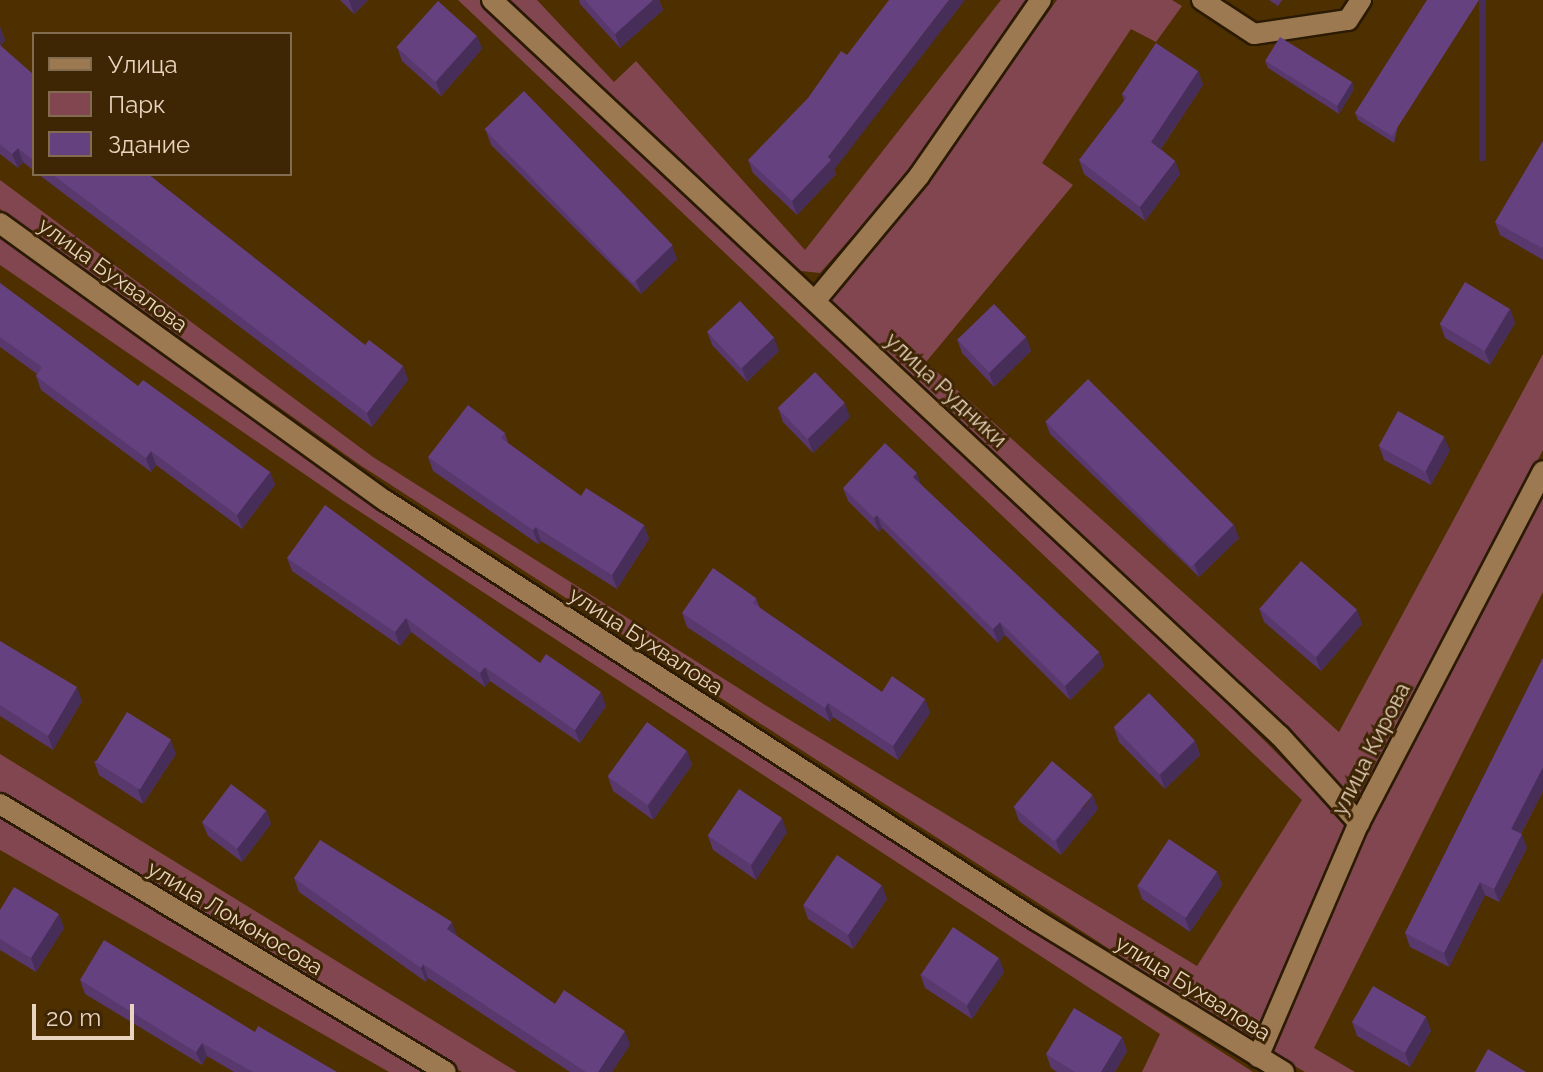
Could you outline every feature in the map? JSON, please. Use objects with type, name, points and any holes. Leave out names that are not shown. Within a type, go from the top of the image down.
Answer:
[{"type":"street","name":"улица Рудники","points":[[492,0],[1280,736],[1359,823]]},
{"type":"street","points":[[815,301],[919,176],[1041,0]]},
{"type":"street","points":[[1202,0],[1254,34],[1348,20],[1361,0]]},
{"type":"street","name":"улица Бухвалова","points":[[0,223],[386,501],[1284,1072]]},
{"type":"street","name":"улица Кирова","points":[[1258,1057],[1359,823],[1543,471]]},
{"type":"street","name":"улица Ломоносова","points":[[0,804],[446,1072]]},
{"type":"green space","points":[[458,0],[480,0],[1124,601],[1347,823],[1255,1043],[360,465],[0,209],[0,180],[373,457],[765,705],[1197,966],[1302,800]]},
{"type":"green space","points":[[506,0],[537,0],[614,82],[636,61],[805,250],[1001,0],[1030,0],[911,170],[820,273],[801,271]]},
{"type":"green space","points":[[1057,0],[1172,0],[1182,6],[1156,42],[1131,29],[1042,163],[1073,185],[926,362],[1339,732],[1543,354],[1543,450],[1355,806],[1289,732],[832,301],[833,290],[925,181]]},
{"type":"green space","points":[[0,238],[377,509],[1253,1072],[1142,1072],[1160,1034],[342,500],[0,265]]},
{"type":"green space","points":[[1543,490],[1543,592],[1314,1048],[1355,1072],[1305,1072],[1270,1052],[1366,827]]},
{"type":"green space","points":[[0,754],[517,1072],[462,1072],[0,793]]},
{"type":"green space","points":[[0,813],[430,1072],[389,1072],[0,850]]},
{"type":"building","points":[[585,0],[653,0],[615,34]]},
{"type":"building","points":[[889,0],[949,0],[828,157],[831,160],[792,201],[748,160],[808,98],[841,51],[847,55]]},
{"type":"building","points":[[1427,0],[1479,0],[1392,136],[1355,113]]},
{"type":"building","points":[[438,1],[477,36],[435,82],[397,47]]},
{"type":"building","points":[[1280,37],[1352,82],[1337,106],[1265,61]]},
{"type":"building","points":[[1156,43],[1198,71],[1151,142],[1175,161],[1140,207],[1079,160],[1127,97],[1122,94]]},
{"type":"building","points":[[0,45],[32,73],[32,159],[18,148],[12,154],[0,144]]},
{"type":"building","points":[[524,91],[673,245],[633,283],[484,129]]},
{"type":"building","points":[[1543,141],[1543,246],[1542,248],[1495,222]]},
{"type":"building","points":[[55,176],[151,176],[365,345],[369,340],[403,366],[367,413]]},
{"type":"building","points":[[1465,282],[1510,309],[1484,351],[1440,324]]},
{"type":"building","points":[[0,283],[138,386],[143,380],[270,472],[237,515],[151,451],[146,458],[36,376],[42,367],[0,337]]},
{"type":"building","points":[[740,301],[774,338],[741,368],[707,332]]},
{"type":"building","points":[[994,304],[1026,337],[989,373],[957,339]]},
{"type":"building","points":[[815,372],[845,403],[807,439],[778,408]]},
{"type":"building","points":[[1088,379],[1234,525],[1191,567],[1046,421]]},
{"type":"building","points":[[468,405],[505,433],[501,438],[581,496],[586,488],[644,525],[612,575],[536,527],[533,530],[428,457]]},
{"type":"building","points":[[1398,411],[1444,437],[1425,472],[1379,446]]},
{"type":"building","points":[[885,443],[917,473],[913,477],[1099,652],[1065,686],[1000,622],[993,629],[877,515],[874,518],[843,488]]},
{"type":"building","points":[[325,505],[540,663],[546,654],[601,692],[575,730],[485,667],[480,673],[406,618],[395,632],[287,558]]},
{"type":"building","points":[[1301,561],[1357,610],[1316,657],[1260,609]]},
{"type":"building","points":[[713,568],[756,598],[753,603],[882,692],[892,676],[925,699],[893,746],[828,703],[825,708],[682,613]]},
{"type":"building","points":[[0,641],[77,687],[48,736],[0,705]]},
{"type":"building","points":[[1543,658],[1543,767],[1511,829],[1522,834],[1494,889],[1480,882],[1444,953],[1405,933]]},
{"type":"building","points":[[1149,693],[1195,740],[1160,775],[1114,727]]},
{"type":"building","points":[[127,712],[171,740],[140,790],[96,762]]},
{"type":"building","points":[[647,722],[687,751],[647,805],[608,776]]},
{"type":"building","points":[[1052,761],[1093,795],[1054,841],[1013,807]]},
{"type":"building","points":[[231,784],[266,810],[237,849],[202,822]]},
{"type":"building","points":[[739,789],[782,818],[751,865],[708,835]]},
{"type":"building","points":[[1169,839],[1217,871],[1186,918],[1138,885]]},
{"type":"building","points":[[320,840],[452,922],[447,929],[555,1004],[564,990],[625,1031],[598,1072],[586,1072],[423,964],[421,968],[294,878]]},
{"type":"building","points":[[837,855],[882,885],[848,935],[803,905]]},
{"type":"building","points":[[14,887],[59,914],[31,958],[0,939],[0,910]]},
{"type":"building","points":[[953,927],[999,958],[967,1005],[921,974]]},
{"type":"building","points":[[104,940],[255,1032],[258,1026],[337,1072],[253,1072],[202,1043],[196,1052],[80,980]]},
{"type":"building","points":[[1373,986],[1426,1016],[1405,1053],[1352,1022]]},
{"type":"building","points":[[1074,1008],[1122,1037],[1101,1072],[1075,1072],[1046,1054]]},
{"type":"building","points":[[1488,1049],[1526,1072],[1475,1072]]}]
